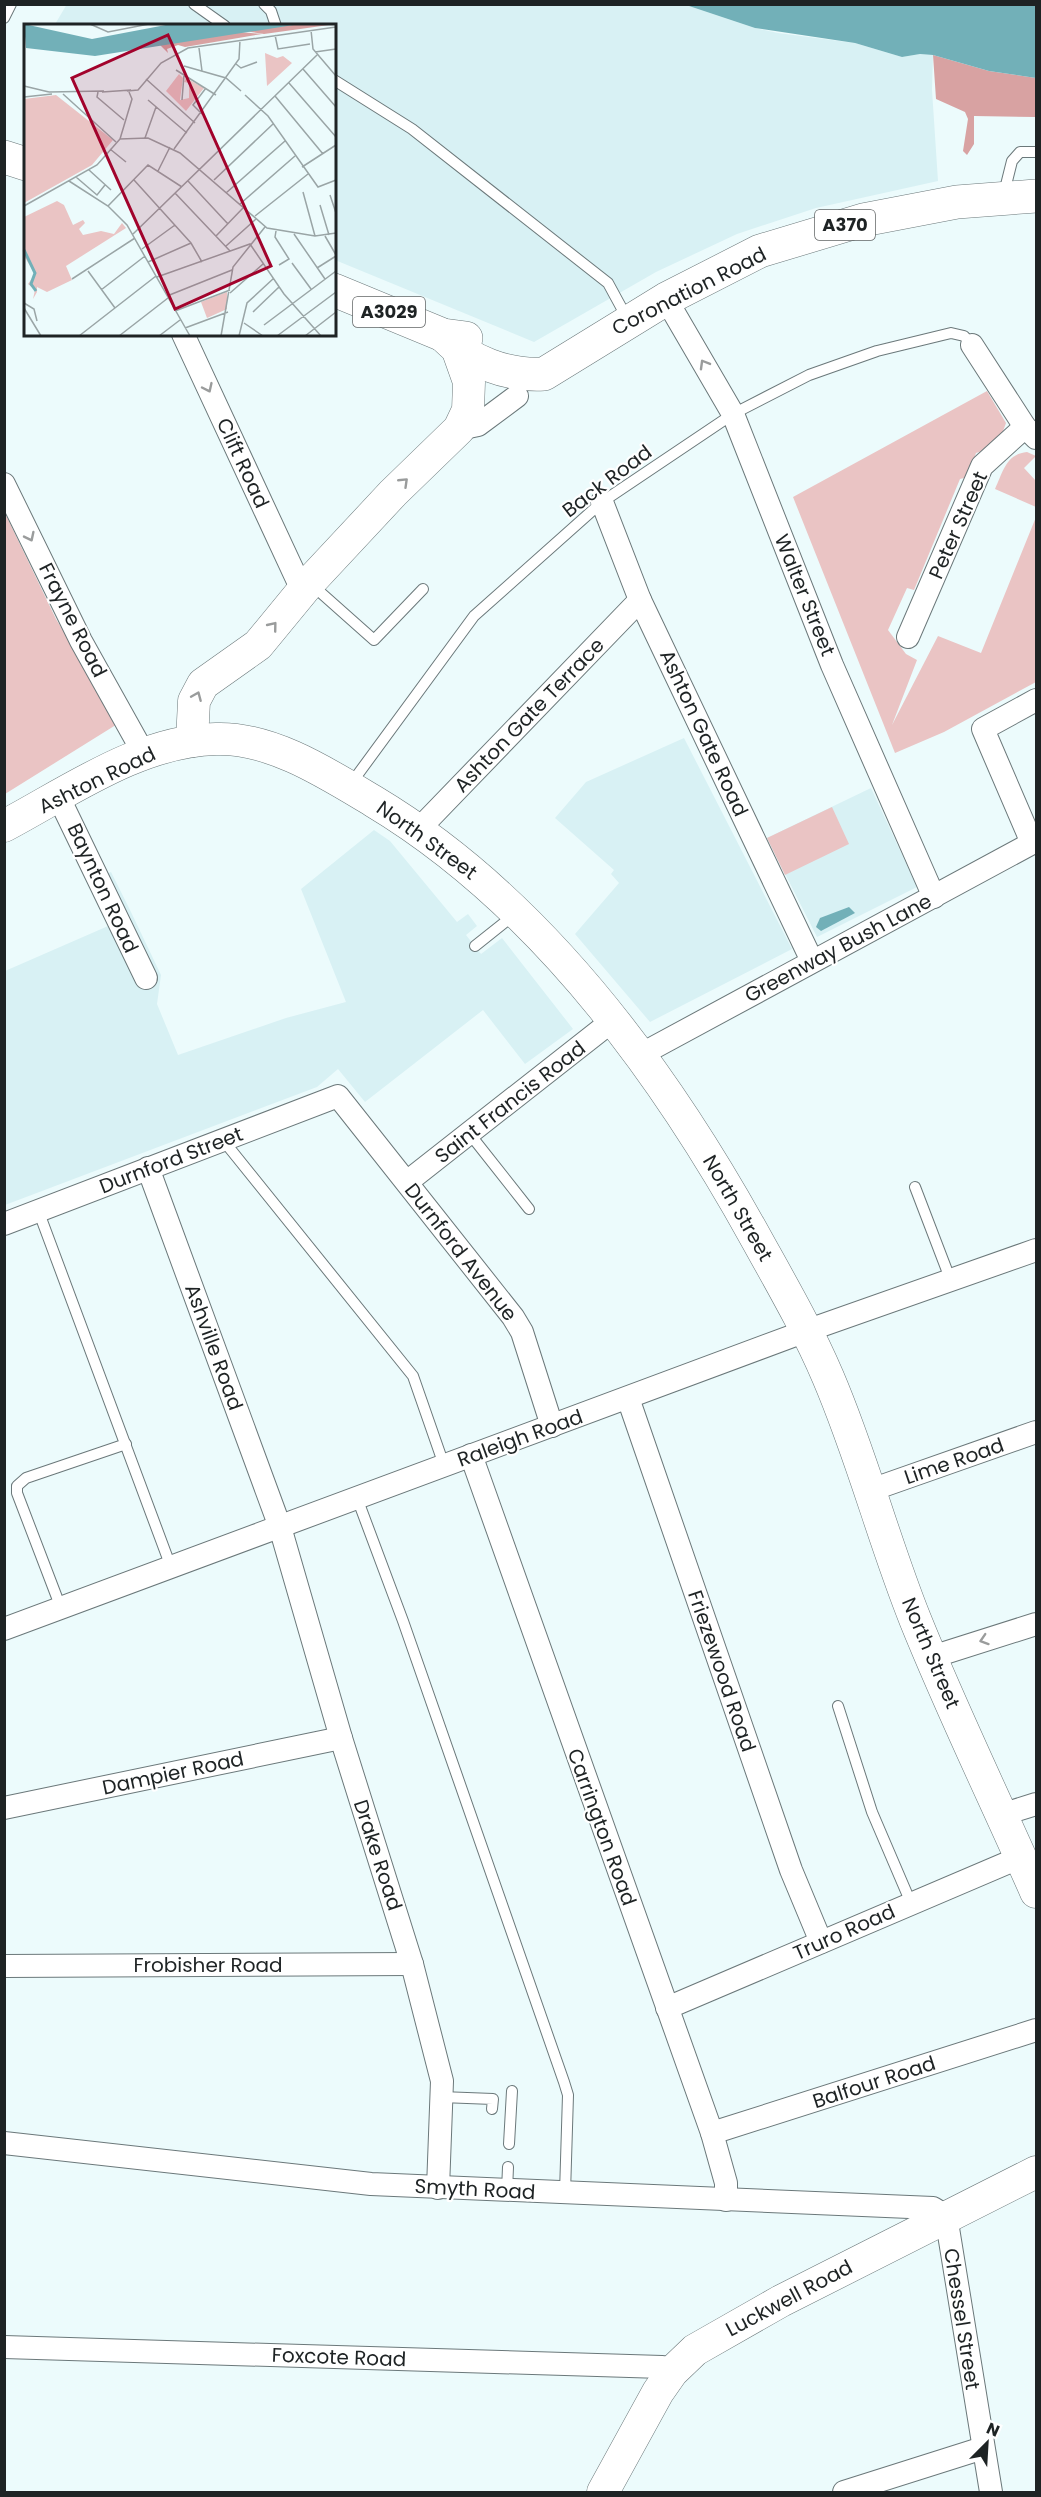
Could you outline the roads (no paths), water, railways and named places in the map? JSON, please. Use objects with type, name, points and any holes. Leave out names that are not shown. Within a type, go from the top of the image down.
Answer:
[{"type":"highway","points":[[4,157],[24,163]]},
{"type":"highway","name":"Coronation Road","points":[[451,343],[472,338],[521,357],[560,363],[666,299],[760,251],[863,220],[957,202],[1036,196]]},
{"type":"highway","name":"A3029","points":[[336,291],[451,343]]},
{"type":"main road","points":[[192,741],[194,701],[199,689],[258,645],[306,586],[393,493],[459,429],[468,410],[470,382],[451,343]]},
{"type":"main road","name":"North Street","points":[[192,741],[220,739],[256,745],[296,760],[349,787],[418,830],[472,871],[516,913],[640,1055],[679,1109],[720,1173],[806,1331],[840,1405],[901,1583],[1036,1892]]},
{"type":"main road","name":"Ashton Road","points":[[4,826],[144,754],[192,741]]},
{"type":"main road","name":"Luckwell Road","points":[[603,2493],[658,2392],[672,2372],[694,2350],[781,2301],[1036,2172]]},
{"type":"street","name":"Walter Street","points":[[666,299],[733,414],[832,664],[934,897]]},
{"type":"street","name":"Clift Road","points":[[184,336],[306,586]]},
{"type":"street","points":[[972,345],[1031,432]]},
{"type":"street","points":[[459,429],[478,424],[517,396]]},
{"type":"street","name":"Peter Street","points":[[908,637],[982,466],[1031,432]]},
{"type":"street","name":"Frayne Road","points":[[4,484],[81,641],[144,754]]},
{"type":"street","name":"Ashton Gate Road","points":[[602,502],[640,600],[812,961]]},
{"type":"street","name":"Ashton Gate Terrace","points":[[418,830],[640,600]]},
{"type":"street","points":[[1034,842],[983,729],[1036,700]]},
{"type":"street","name":"Baynton Road","points":[[59,798],[146,978]]},
{"type":"street","name":"Greenway Bush Lane","points":[[640,1055],[1034,842]]},
{"type":"street","name":"Saint Francis Road","points":[[407,1182],[612,1021]]},
{"type":"street","name":"Durnford Street","points":[[4,1224],[338,1096]]},
{"type":"street","name":"Durnford Avenue","points":[[338,1096],[518,1324],[552,1426]]},
{"type":"street","name":"Ashville Road","points":[[148,1168],[280,1527]]},
{"type":"street","name":"Raleigh Road","points":[[4,1629],[806,1331],[1036,1250]]},
{"type":"street","name":"Friezewood Road","points":[[628,1398],[791,1870],[821,1942]]},
{"type":"street","name":"Lime Road","points":[[871,1490],[1036,1432]]},
{"type":"street","name":"Carrington Road","points":[[471,1455],[712,2133],[726,2182],[726,2200]]},
{"type":"street","name":"Drake Road","points":[[280,1527],[341,1738],[412,1964],[441,2071],[438,2188]]},
{"type":"street","points":[[932,1657],[1036,1624]]},
{"type":"street","name":"Dampier Road","points":[[4,1808],[341,1738]]},
{"type":"street","points":[[1002,1815],[1036,1804]]},
{"type":"street","name":"Truro Road","points":[[667,2008],[1021,1857]]},
{"type":"street","name":"Frobisher Road","points":[[4,1966],[412,1964]]},
{"type":"street","name":"Balfour Road","points":[[712,2133],[1036,2030]]},
{"type":"street","name":"Smyth Road","points":[[4,2143],[359,2182],[438,2188],[933,2208],[946,2216]]},
{"type":"street","name":"Chessel Street","points":[[946,2216],[991,2493]]},
{"type":"street","name":"Foxcote Road","points":[[4,2347],[662,2367],[672,2372]]},
{"type":"street","points":[[844,2493],[983,2448]]},
{"type":"lane","points":[[4,18],[11,4]]},
{"type":"lane","points":[[194,4],[222,24]]},
{"type":"lane","points":[[264,4],[271,12],[275,24]]},
{"type":"lane","points":[[336,81],[412,129],[608,283],[628,321]]},
{"type":"lane","points":[[1002,199],[1008,185],[1012,161],[1020,152],[1036,152]]},
{"type":"lane","name":"Back Road","points":[[349,787],[474,616],[602,502],[733,414],[809,375],[877,351],[951,333],[964,336],[972,345]]},
{"type":"lane","points":[[306,586],[375,640],[423,589]]},
{"type":"lane","points":[[475,946],[516,913]]},
{"type":"lane","points":[[469,1133],[529,1209]]},
{"type":"lane","points":[[223,1140],[413,1376],[444,1465]]},
{"type":"lane","points":[[915,1187],[951,1281]]},
{"type":"lane","points":[[38,1210],[171,1567]]},
{"type":"lane","points":[[60,1608],[17,1492],[17,1486],[26,1478],[126,1443]]},
{"type":"lane","points":[[357,1498],[403,1621],[564,2082],[568,2096],[565,2193]]},
{"type":"lane","points":[[838,1706],[872,1812],[911,1903]]},
{"type":"lane","points":[[509,2144],[512,2091]]},
{"type":"lane","points":[[441,2097],[493,2099],[492,2109]]},
{"type":"lane","points":[[507,2191],[508,2167]]},
{"type":"water","points":[[686,5],[1036,5],[1036,78],[989,71],[933,55],[920,54],[902,57],[855,43],[755,28]]},
{"type":"water","points":[[849,907],[855,913],[821,931],[816,927],[820,918]]}]
